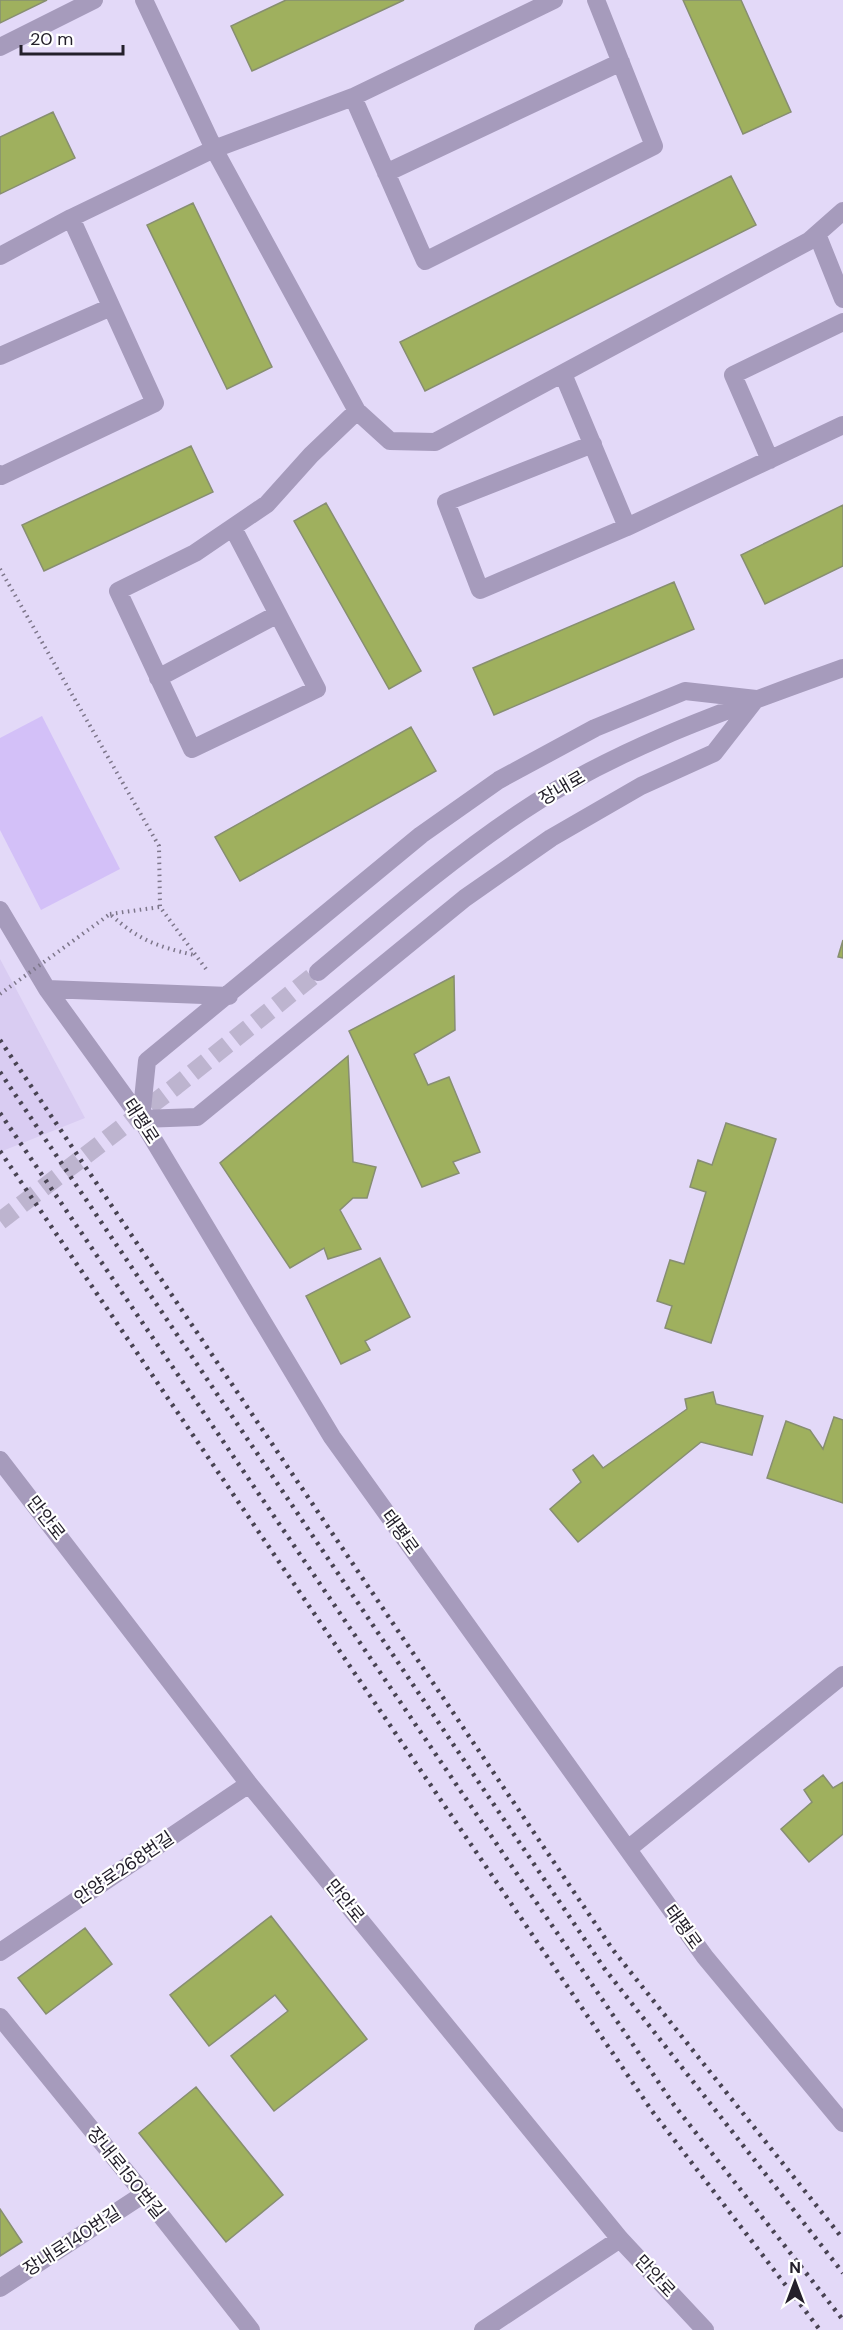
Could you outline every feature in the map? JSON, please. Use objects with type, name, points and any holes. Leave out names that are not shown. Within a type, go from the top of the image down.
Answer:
[{"type":"street","points":[[0,47],[94,0]]},
{"type":"street","points":[[144,0],[214,149],[357,411],[390,441],[435,442],[809,241],[843,211]]},
{"type":"street","points":[[0,256],[71,218],[214,149],[353,97],[554,0]]},
{"type":"street","points":[[353,97],[425,261],[654,146],[596,0]]},
{"type":"street","points":[[386,173],[621,62]]},
{"type":"street","points":[[0,474],[1,476],[155,403],[71,218]]},
{"type":"street","points":[[817,234],[843,299]]},
{"type":"street","points":[[0,356],[111,307]]},
{"type":"street","points":[[770,459],[733,375],[843,322]]},
{"type":"street","points":[[563,374],[627,527]]},
{"type":"street","points":[[233,528],[317,689],[192,749],[118,591],[195,553],[267,504],[357,411]]},
{"type":"street","points":[[593,444],[446,502],[480,590],[627,527],[843,425]]},
{"type":"street","points":[[158,678],[278,614]]},
{"type":"street","name":"장내로","points":[[318,972],[438,873],[521,811],[618,756],[756,699],[843,668]]},
{"type":"street","points":[[685,691],[756,699],[714,753],[631,792],[551,838],[465,898],[197,1117],[141,1119],[147,1061],[421,835],[499,780],[595,728],[685,691]]},
{"type":"street","name":"태평로","points":[[0,910],[47,989],[141,1119],[332,1437],[705,1957],[843,2123]]},
{"type":"street","points":[[47,989],[228,996]]},
{"type":"street","name":"만안로","points":[[0,1460],[249,1785],[620,2239],[705,2330]]},
{"type":"street","points":[[628,1849],[843,1676]]},
{"type":"street","name":"안양로268번길","points":[[0,1952],[249,1785]]},
{"type":"street","name":"장내로150번길","points":[[0,2017],[144,2194],[250,2330]]},
{"type":"street","name":"장내로140번길","points":[[0,2288],[144,2194]]},
{"type":"street","points":[[483,2330],[620,2239]]},
{"type":"path","points":[[0,568],[159,846],[160,907],[228,996]]},
{"type":"path","points":[[0,994],[110,914],[160,907]]},
{"type":"path","points":[[110,914],[132,934],[160,947],[195,955]]},
{"type":"shaded area","points":[[42,716],[120,869],[41,910],[0,830],[0,738]]},
{"type":"shaded area","points":[[0,959],[85,1118],[0,1152]]},
{"type":"building","points":[[0,0],[47,0],[0,23]]},
{"type":"building","points":[[286,0],[404,0],[252,71],[231,26]]},
{"type":"building","points":[[683,0],[741,0],[791,112],[743,134]]},
{"type":"building","points":[[53,112],[75,158],[0,194],[0,137]]},
{"type":"building","points":[[731,176],[756,225],[425,391],[400,342]]},
{"type":"building","points":[[193,203],[272,367],[227,389],[147,225]]},
{"type":"building","points":[[191,446],[213,492],[44,571],[22,525]]},
{"type":"building","points":[[326,503],[421,671],[389,689],[294,521]]},
{"type":"building","points":[[843,505],[843,566],[765,604],[741,555]]},
{"type":"building","points":[[674,582],[694,629],[494,715],[473,668]]},
{"type":"building","points":[[411,727],[436,771],[240,881],[215,837]]},
{"type":"building","points":[[843,940],[843,958],[838,957]]},
{"type":"building","points":[[454,976],[455,1030],[414,1054],[428,1085],[449,1077],[480,1152],[453,1162],[459,1173],[422,1187],[349,1031]]},
{"type":"building","points":[[348,1056],[353,1162],[376,1167],[367,1198],[353,1198],[340,1210],[361,1249],[328,1259],[324,1248],[290,1268],[220,1163]]},
{"type":"building","points":[[726,1123],[776,1139],[711,1343],[665,1328],[672,1306],[657,1301],[670,1260],[684,1264],[706,1192],[690,1187],[698,1160],[712,1165]]},
{"type":"building","points":[[380,1258],[410,1317],[365,1341],[370,1350],[341,1364],[306,1296]]},
{"type":"building","points":[[713,1392],[716,1404],[763,1416],[752,1455],[701,1442],[578,1542],[550,1509],[581,1482],[573,1470],[593,1455],[603,1468],[687,1409],[685,1399]]},
{"type":"building","points":[[834,1417],[843,1420],[843,1503],[767,1478],[786,1421],[810,1430],[823,1449]]},
{"type":"building","points":[[823,1775],[833,1788],[843,1782],[843,1834],[809,1862],[781,1829],[812,1802],[804,1790]]},
{"type":"building","points":[[271,1916],[367,2039],[274,2111],[231,2056],[288,2011],[275,1995],[209,2046],[170,1995]]},
{"type":"building","points":[[85,1928],[112,1964],[46,2014],[18,1978]]},
{"type":"building","points":[[196,2087],[283,2195],[226,2242],[139,2133]]},
{"type":"building","points":[[0,2209],[22,2242],[0,2256]]},
{"type":"tunnel","points":[[0,1221],[176,1086],[318,972]]},
{"type":"railway","points":[[0,1040],[613,1950],[843,2239]]},
{"type":"railway","points":[[0,1072],[604,1968],[843,2273]]},
{"type":"railway","points":[[0,1113],[674,2105],[843,2320]]},
{"type":"railway","points":[[0,1151],[652,2111],[820,2330]]}]
